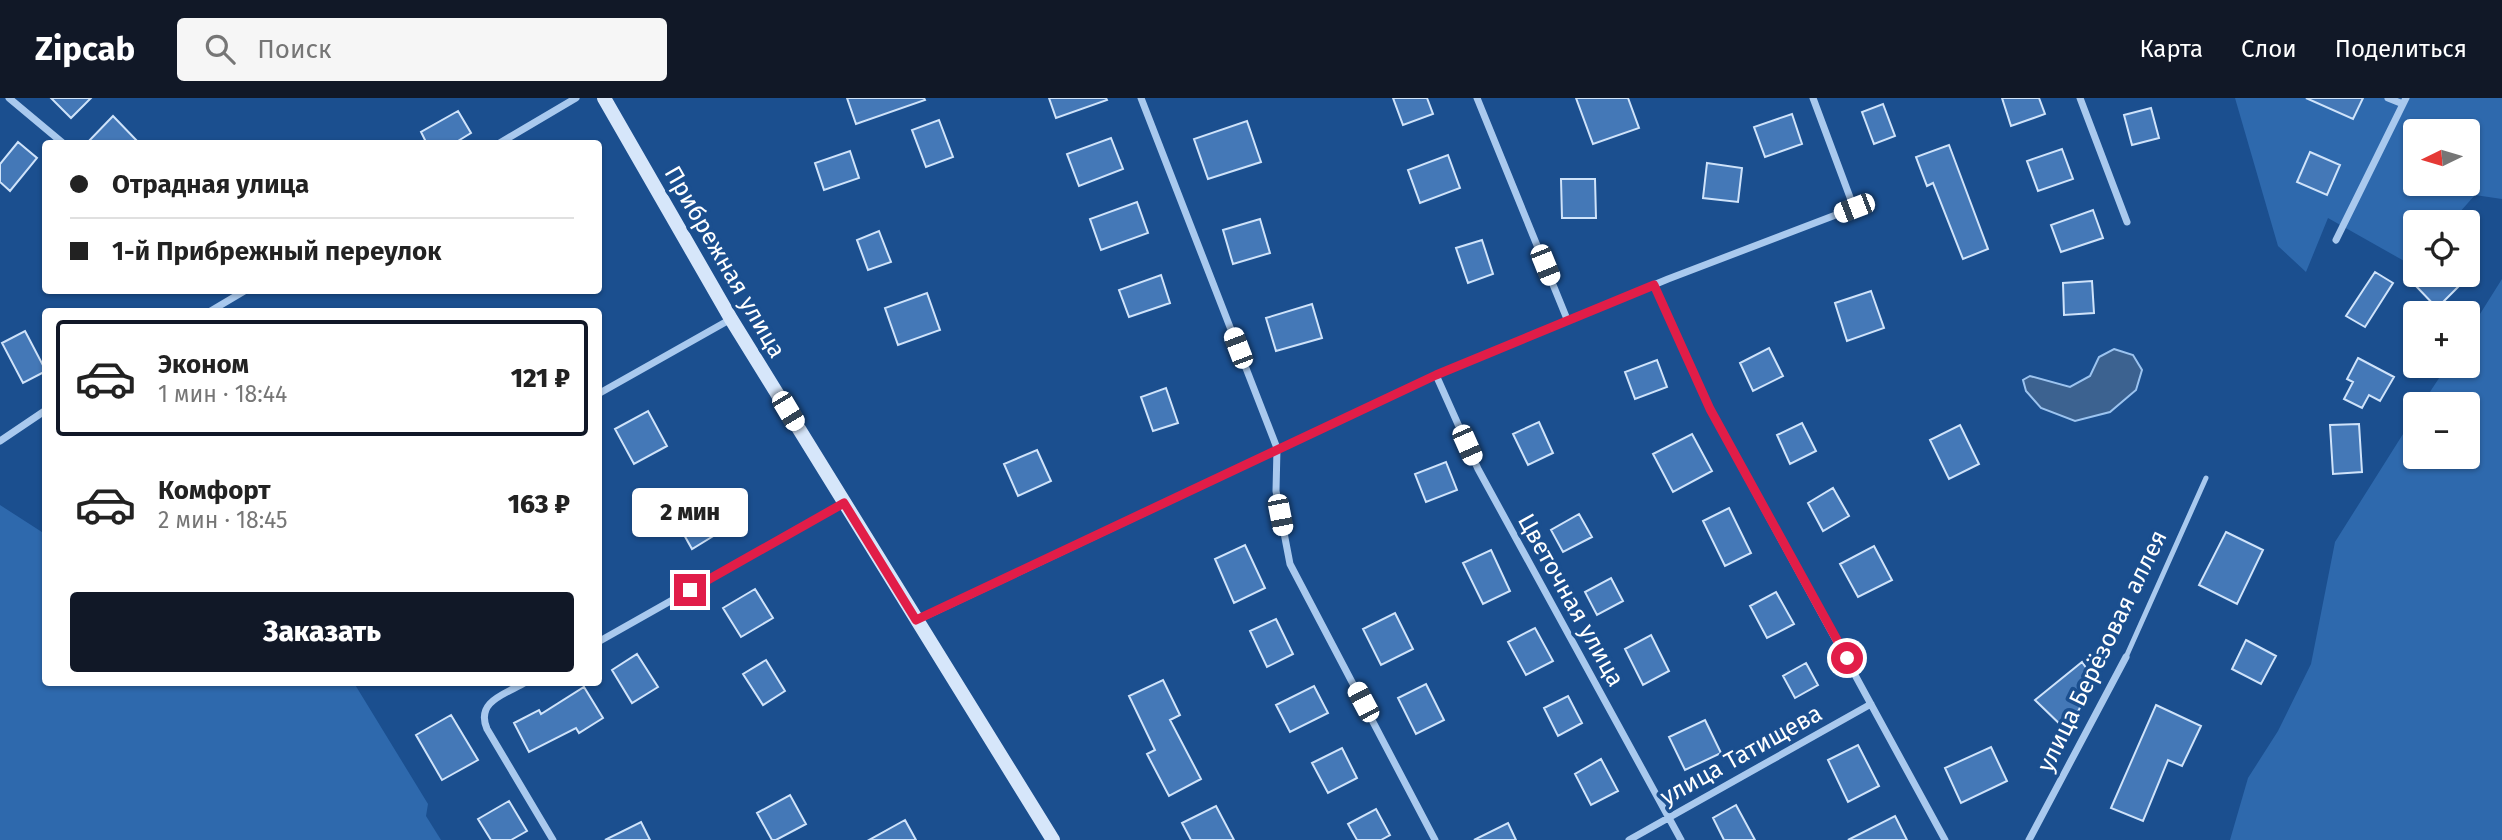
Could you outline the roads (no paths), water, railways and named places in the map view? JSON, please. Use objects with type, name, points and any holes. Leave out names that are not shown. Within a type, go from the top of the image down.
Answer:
[{"type":"street","points":[[9,98],[59,140]]},
{"type":"street","points":[[505,140],[576,98]]},
{"type":"street","name":"Прибрежная улица","points":[[604,98],[731,319],[1053,840]]},
{"type":"street","points":[[1142,98],[1277,448],[1276,491],[1290,564],[1436,840]]},
{"type":"street","points":[[1477,98],[1567,320]]},
{"type":"street","points":[[916,620],[1436,375],[1654,285],[1854,208],[1813,98]]},
{"type":"street","points":[[2080,98],[2127,222]]},
{"type":"street","points":[[2336,240],[2405,101],[2388,98]]},
{"type":"street","points":[[1654,285],[1710,409],[1945,840]]},
{"type":"street","points":[[216,308],[239,294]]},
{"type":"street","points":[[602,392],[731,319]]},
{"type":"street","name":"Цветочная улица","points":[[1436,375],[1478,469],[1681,840]]},
{"type":"street","points":[[0,440],[42,413]]},
{"type":"street","points":[[602,640],[844,503]]},
{"type":"street","name":"улица Берёзовая аллея","points":[[2029,840],[2126,657]]},
{"type":"street","points":[[519,686],[490,703],[484,711],[487,729],[553,840]]},
{"type":"street","name":"улица Татищева","points":[[1629,840],[1871,704]]},
{"type":"lane","name":"улица Берёзовая аллея","points":[[2126,657],[2206,478]]}]
